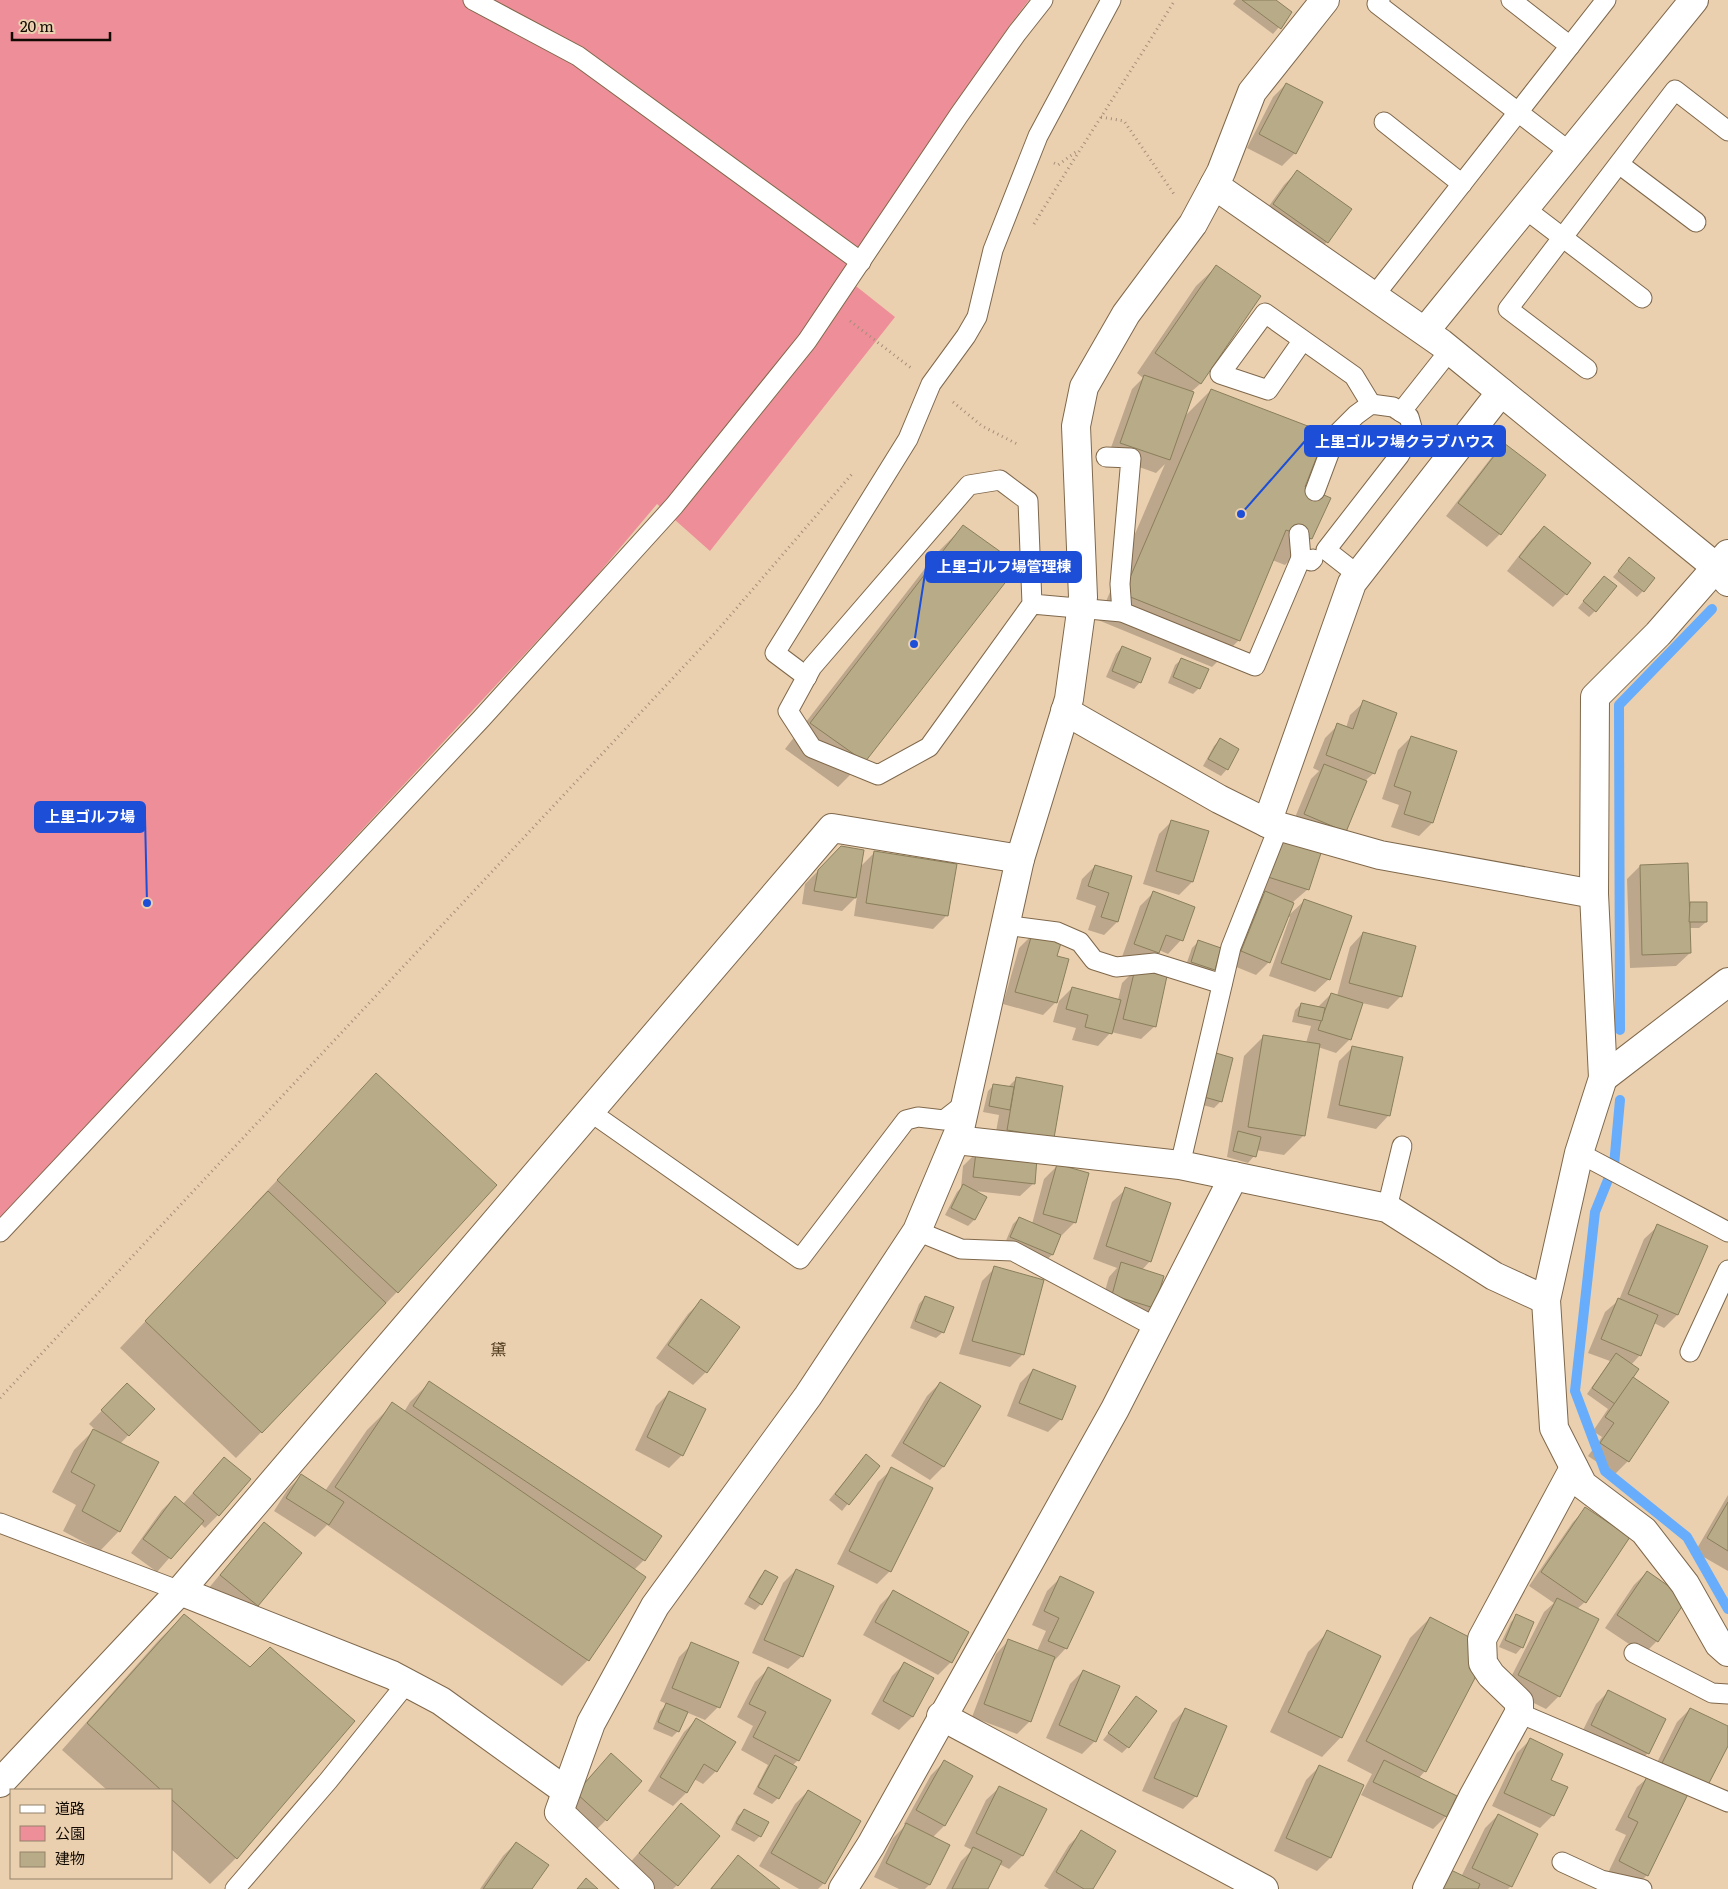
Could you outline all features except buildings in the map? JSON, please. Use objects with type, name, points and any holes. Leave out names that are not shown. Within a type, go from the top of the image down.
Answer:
[{"type":"street","points":[[640,1889],[559,1812],[566,1791],[591,1723],[655,1606],[808,1396],[917,1231],[956,1140],[967,1102],[1020,859],[1069,699],[1083,597],[1076,426],[1084,387],[1126,314],[1193,224],[1221,172],[1252,92],[1325,0]]},
{"type":"street","points":[[1425,331],[1694,0]]},
{"type":"street","points":[[1214,185],[1425,331],[1724,568],[1595,697],[1594,894],[1603,1078],[1579,1153],[1546,1300],[1554,1428],[1574,1468],[1583,1485],[1644,1531],[1685,1584],[1719,1644],[1728,1652]]},
{"type":"street","points":[[1273,824],[1352,583],[1501,392]]},
{"type":"street","points":[[1065,711],[1219,799],[1273,824],[1380,855],[1594,894]]},
{"type":"street","points":[[0,1783],[180,1591],[832,828],[1020,859]]},
{"type":"street","points":[[1603,1078],[1728,982]]},
{"type":"street","points":[[956,1140],[1180,1164],[1387,1208],[1494,1276],[1546,1300]]},
{"type":"street","points":[[843,1889],[871,1845],[1115,1408],[1234,1176]]},
{"type":"street","points":[[1427,1889],[1473,1797],[1519,1713],[1519,1702],[1491,1675],[1483,1663],[1482,1639],[1574,1468]]},
{"type":"street","points":[[180,1591],[392,1675],[441,1701],[566,1791]]},
{"type":"street","points":[[942,1716],[1264,1889]]},
{"type":"lane","points":[[473,0],[578,56],[861,262]]},
{"type":"lane","points":[[0,1232],[481,719],[674,506],[807,341],[965,108],[1017,33],[1043,0]]},
{"type":"lane","points":[[807,677],[775,653],[908,439],[931,384],[966,336],[977,317],[993,250],[1038,136],[1111,0]]},
{"type":"lane","points":[[1380,0],[1378,4],[1570,152]]},
{"type":"lane","points":[[1511,0],[1570,46]]},
{"type":"lane","points":[[1374,296],[1606,0]]},
{"type":"lane","points":[[1587,369],[1508,309],[1675,90],[1728,131]]},
{"type":"lane","points":[[1384,122],[1462,184]]},
{"type":"lane","points":[[1619,164],[1696,222]]},
{"type":"lane","points":[[1524,208],[1642,298]]},
{"type":"lane","points":[[1303,340],[1354,376],[1371,404]]},
{"type":"lane","points":[[1401,412],[1450,350]]},
{"type":"lane","points":[[1301,558],[1311,561],[1326,550],[1399,456],[1412,431],[1409,417],[1393,407],[1371,404],[1356,415],[1336,435],[1315,491]]},
{"type":"lane","points":[[1106,457],[1131,458],[1121,575],[1122,612]]},
{"type":"lane","points":[[1000,480],[1028,501],[1032,604],[929,747],[878,774],[812,748],[788,711],[812,667],[969,485],[1000,480]]},
{"type":"lane","points":[[1032,604],[1122,612],[1255,666],[1301,558],[1298,534]]},
{"type":"lane","points":[[1326,550],[1358,575]]},
{"type":"lane","points":[[1180,1164],[1231,947],[1273,824]]},
{"type":"lane","points":[[1005,925],[1057,932],[1080,942],[1094,960],[1116,966],[1155,964],[1222,984]]},
{"type":"lane","points":[[589,1111],[800,1259],[906,1120],[918,1117],[944,1120],[967,1102]]},
{"type":"lane","points":[[1387,1208],[1402,1146]]},
{"type":"lane","points":[[1579,1153],[1728,1232]]},
{"type":"lane","points":[[917,1231],[961,1249],[1013,1251],[1156,1328]]},
{"type":"lane","points":[[1690,1352],[1728,1270]]},
{"type":"lane","points":[[0,1523],[180,1591]]},
{"type":"lane","points":[[1634,1653],[1712,1693],[1728,1694]]},
{"type":"lane","points":[[235,1889],[328,1781],[406,1684]]},
{"type":"lane","points":[[1519,1713],[1728,1802]]},
{"type":"lane","points":[[1562,1862],[1602,1880],[1642,1889]]},
{"type":"path","points":[[1033,224],[1175,0]]},
{"type":"path","points":[[1102,117],[1124,121],[1193,224]]},
{"type":"path","points":[[0,1398],[709,639],[853,474]]},
{"type":"green space","points":[[0,0],[1029,0],[1010,25],[842,275],[895,317],[710,551],[657,504],[588,586],[0,1220]]},
{"type":"waterway","points":[[1620,1030],[1619,705],[1712,609]]},
{"type":"waterway","points":[[1620,1100],[1614,1165],[1595,1212],[1575,1391],[1605,1471],[1687,1537],[1728,1609]]},
{"type":"place","name":"上里ゴルフ場クラブハウス","points":[[1241,514]]},
{"type":"place","name":"上里ゴルフ場管理棟","points":[[914,644]]},
{"type":"place","name":"上里ゴルフ場","points":[[147,903]]},
{"type":"district","name":"黛","points":[[498,1349]]}]
